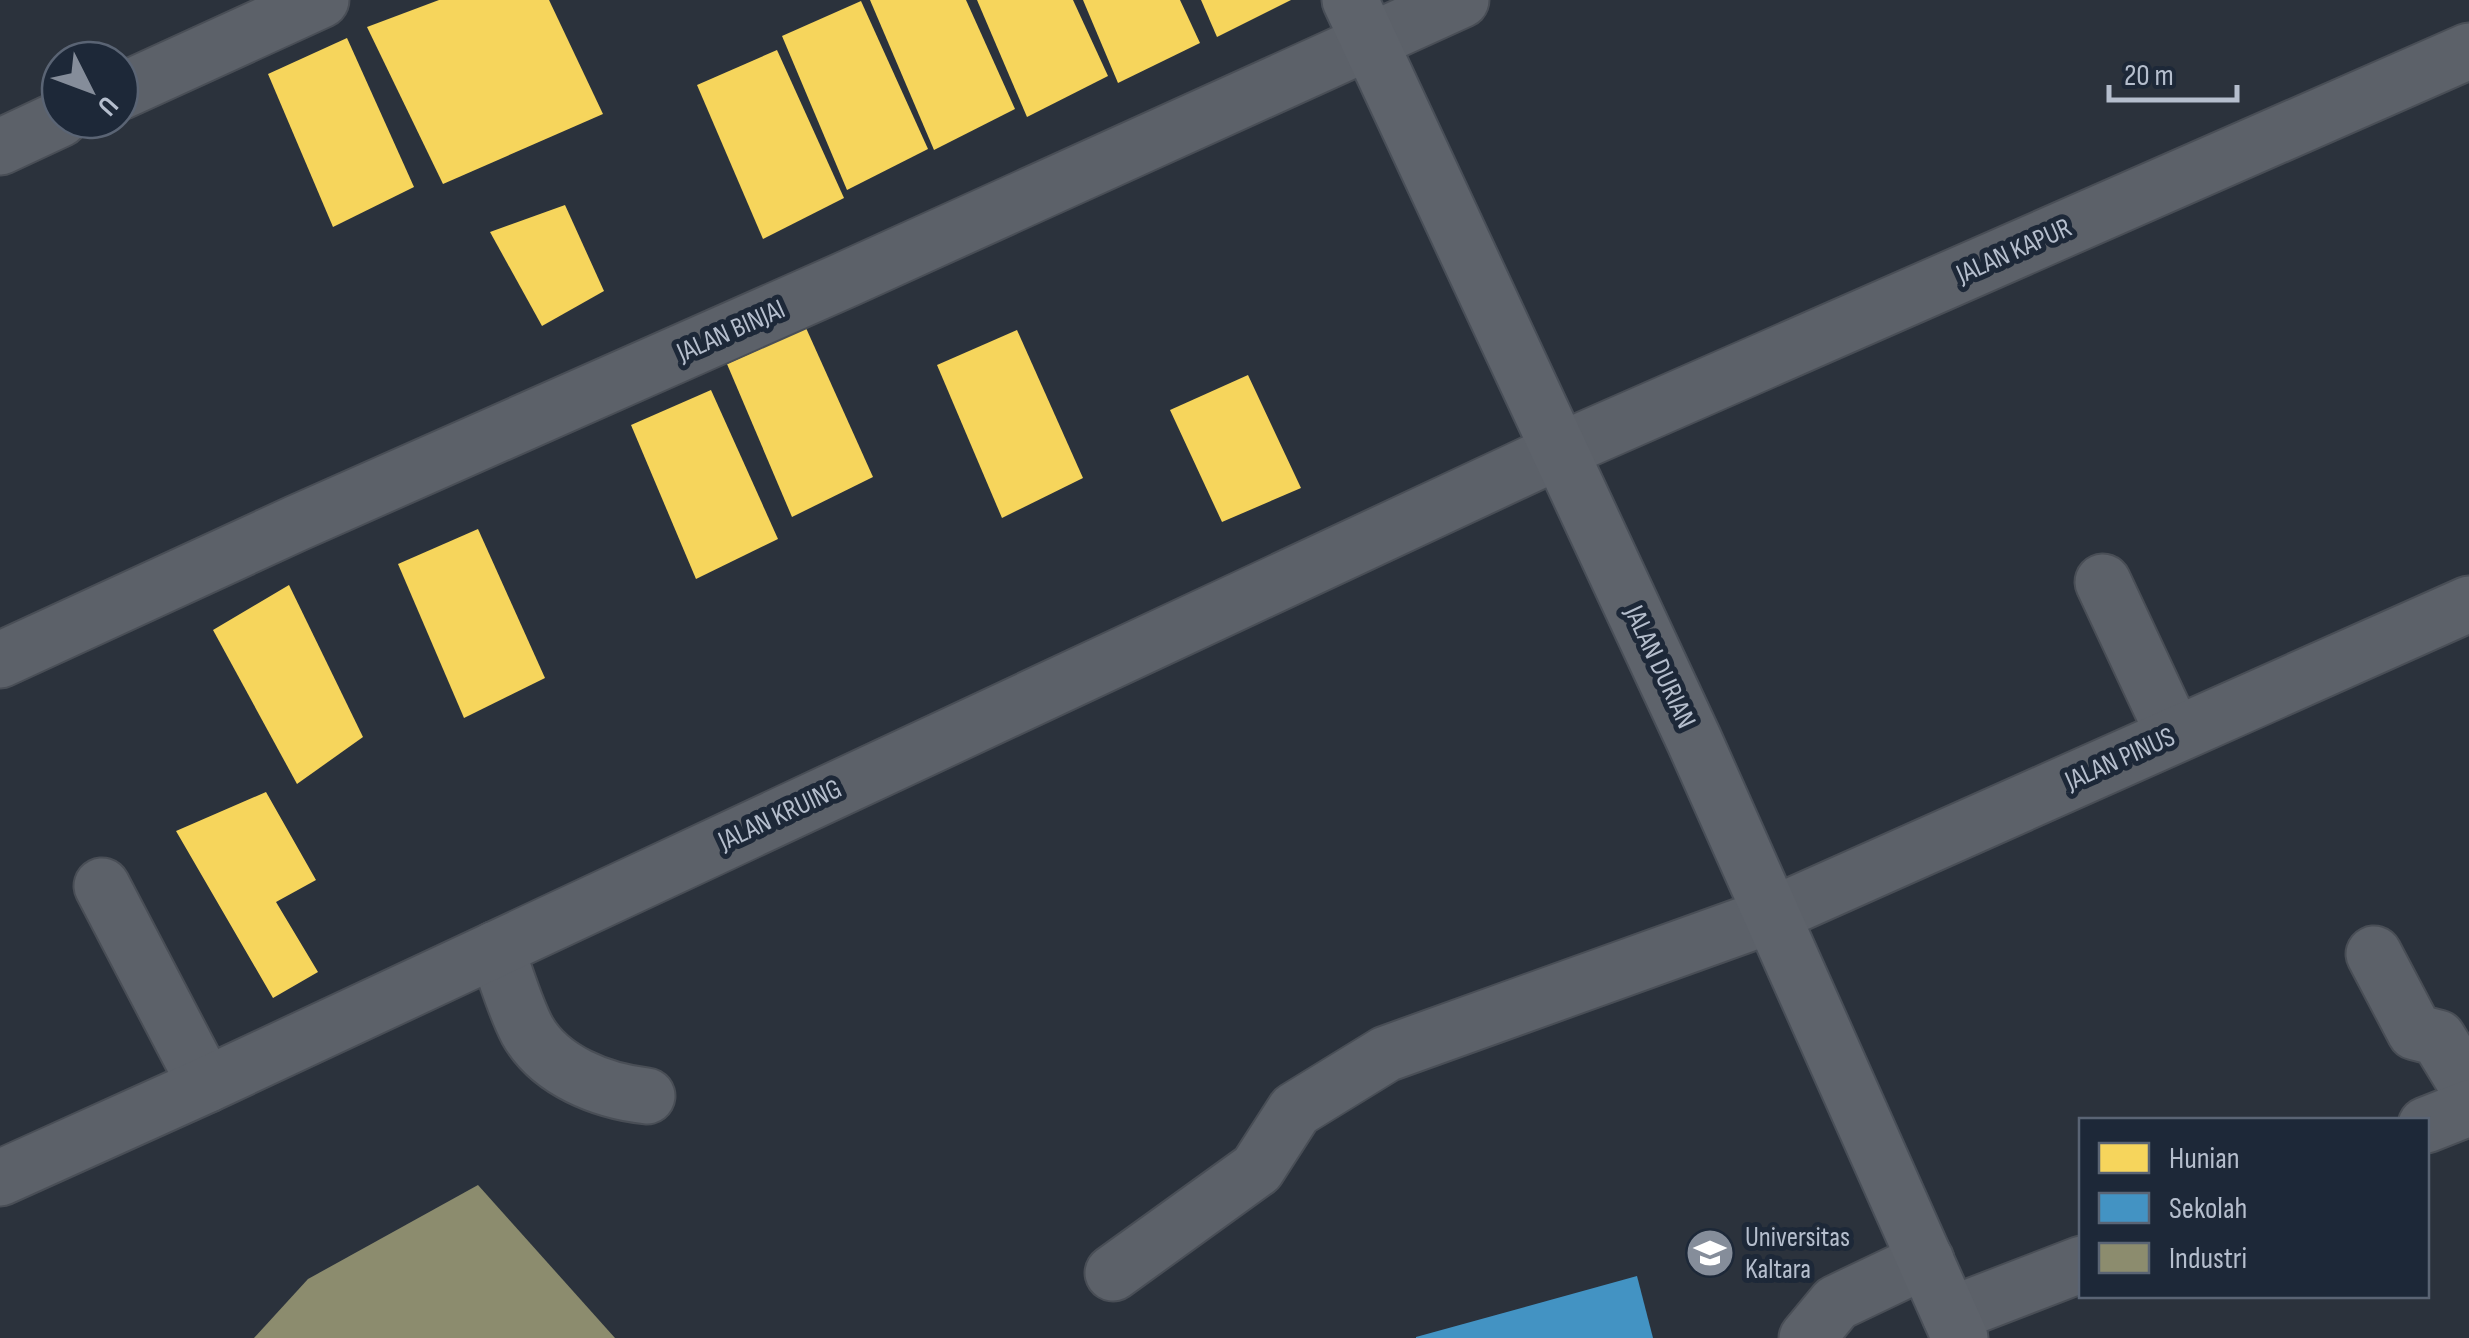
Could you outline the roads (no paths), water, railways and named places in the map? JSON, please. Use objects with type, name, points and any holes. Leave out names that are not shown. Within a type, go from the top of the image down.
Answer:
[{"type":"main road","name":"JALAN DURIAN","points":[[1359,20],[1694,740],[1955,1326]]},
{"type":"street","points":[[140,83],[321,0]]},
{"type":"street","name":"JALAN BINJAI","points":[[0,660],[829,287],[1359,20],[1461,0]]},
{"type":"street","name":"JALAN KAPUR","points":[[1559,451],[2469,51]]},
{"type":"street","points":[[0,147],[40,129]]},
{"type":"street","name":"JALAN KRUING","points":[[0,1178],[1559,451]]},
{"type":"street","points":[[2102,582],[2174,734]]},
{"type":"street","name":"JALAN PINUS","points":[[1113,1273],[1257,1169],[1295,1110],[1386,1054],[1772,915],[2469,604]]},
{"type":"street","points":[[102,886],[206,1085]]},
{"type":"street","points":[[496,949],[528,1032],[560,1067],[622,1093],[647,1096]]},
{"type":"street","points":[[2374,954],[2415,1032],[2438,1038],[2469,1089]]},
{"type":"street","points":[[2429,1124],[2469,1108]]},
{"type":"street","points":[[1807,1338],[1836,1303],[1926,1260]]},
{"type":"street","points":[[1955,1326],[2079,1265]]},
{"type":"place","name":"Universitas Kaltara","points":[[1710,1253]]}]
